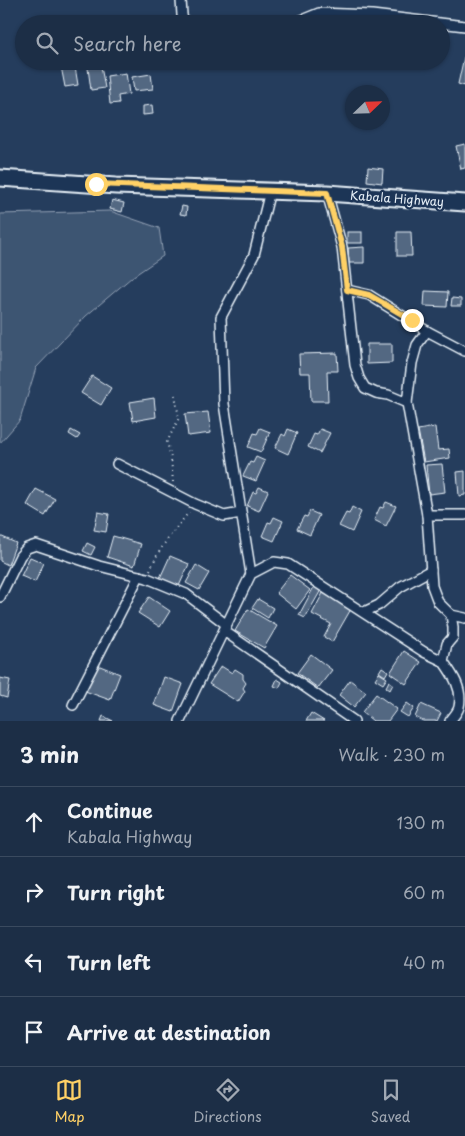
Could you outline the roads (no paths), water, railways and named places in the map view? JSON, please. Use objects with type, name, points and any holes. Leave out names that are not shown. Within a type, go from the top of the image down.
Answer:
[{"type":"main road","name":"Kabala Highway","points":[[0,178],[116,186],[327,193],[465,203]]},
{"type":"street","points":[[181,0],[182,15]]},
{"type":"street","points":[[314,15],[319,13],[372,15]]},
{"type":"street","points":[[450,24],[465,26]]},
{"type":"street","points":[[180,721],[251,574],[224,404],[221,317],[254,255],[270,191]]},
{"type":"street","points":[[327,193],[342,247],[358,378],[365,388],[376,394],[388,395],[407,403]]},
{"type":"street","points":[[347,290],[369,295],[427,331],[465,351]]},
{"type":"street","points":[[427,331],[417,345],[412,363],[407,403],[427,514],[432,586],[438,602],[451,615],[465,618]]},
{"type":"street","points":[[117,464],[195,504],[224,516],[241,513]]},
{"type":"street","points":[[427,514],[465,515]]},
{"type":"street","points":[[0,597],[20,556],[27,548],[36,545],[99,566],[143,577],[186,594],[226,628],[354,721]]},
{"type":"street","points":[[251,574],[274,562],[288,564],[424,652],[443,661],[455,678],[459,692],[459,708],[450,721]]},
{"type":"street","points":[[364,612],[379,605],[400,588],[431,570]]},
{"type":"street","points":[[73,705],[143,577]]},
{"type":"street","points":[[443,661],[448,644],[453,637],[451,615]]}]
